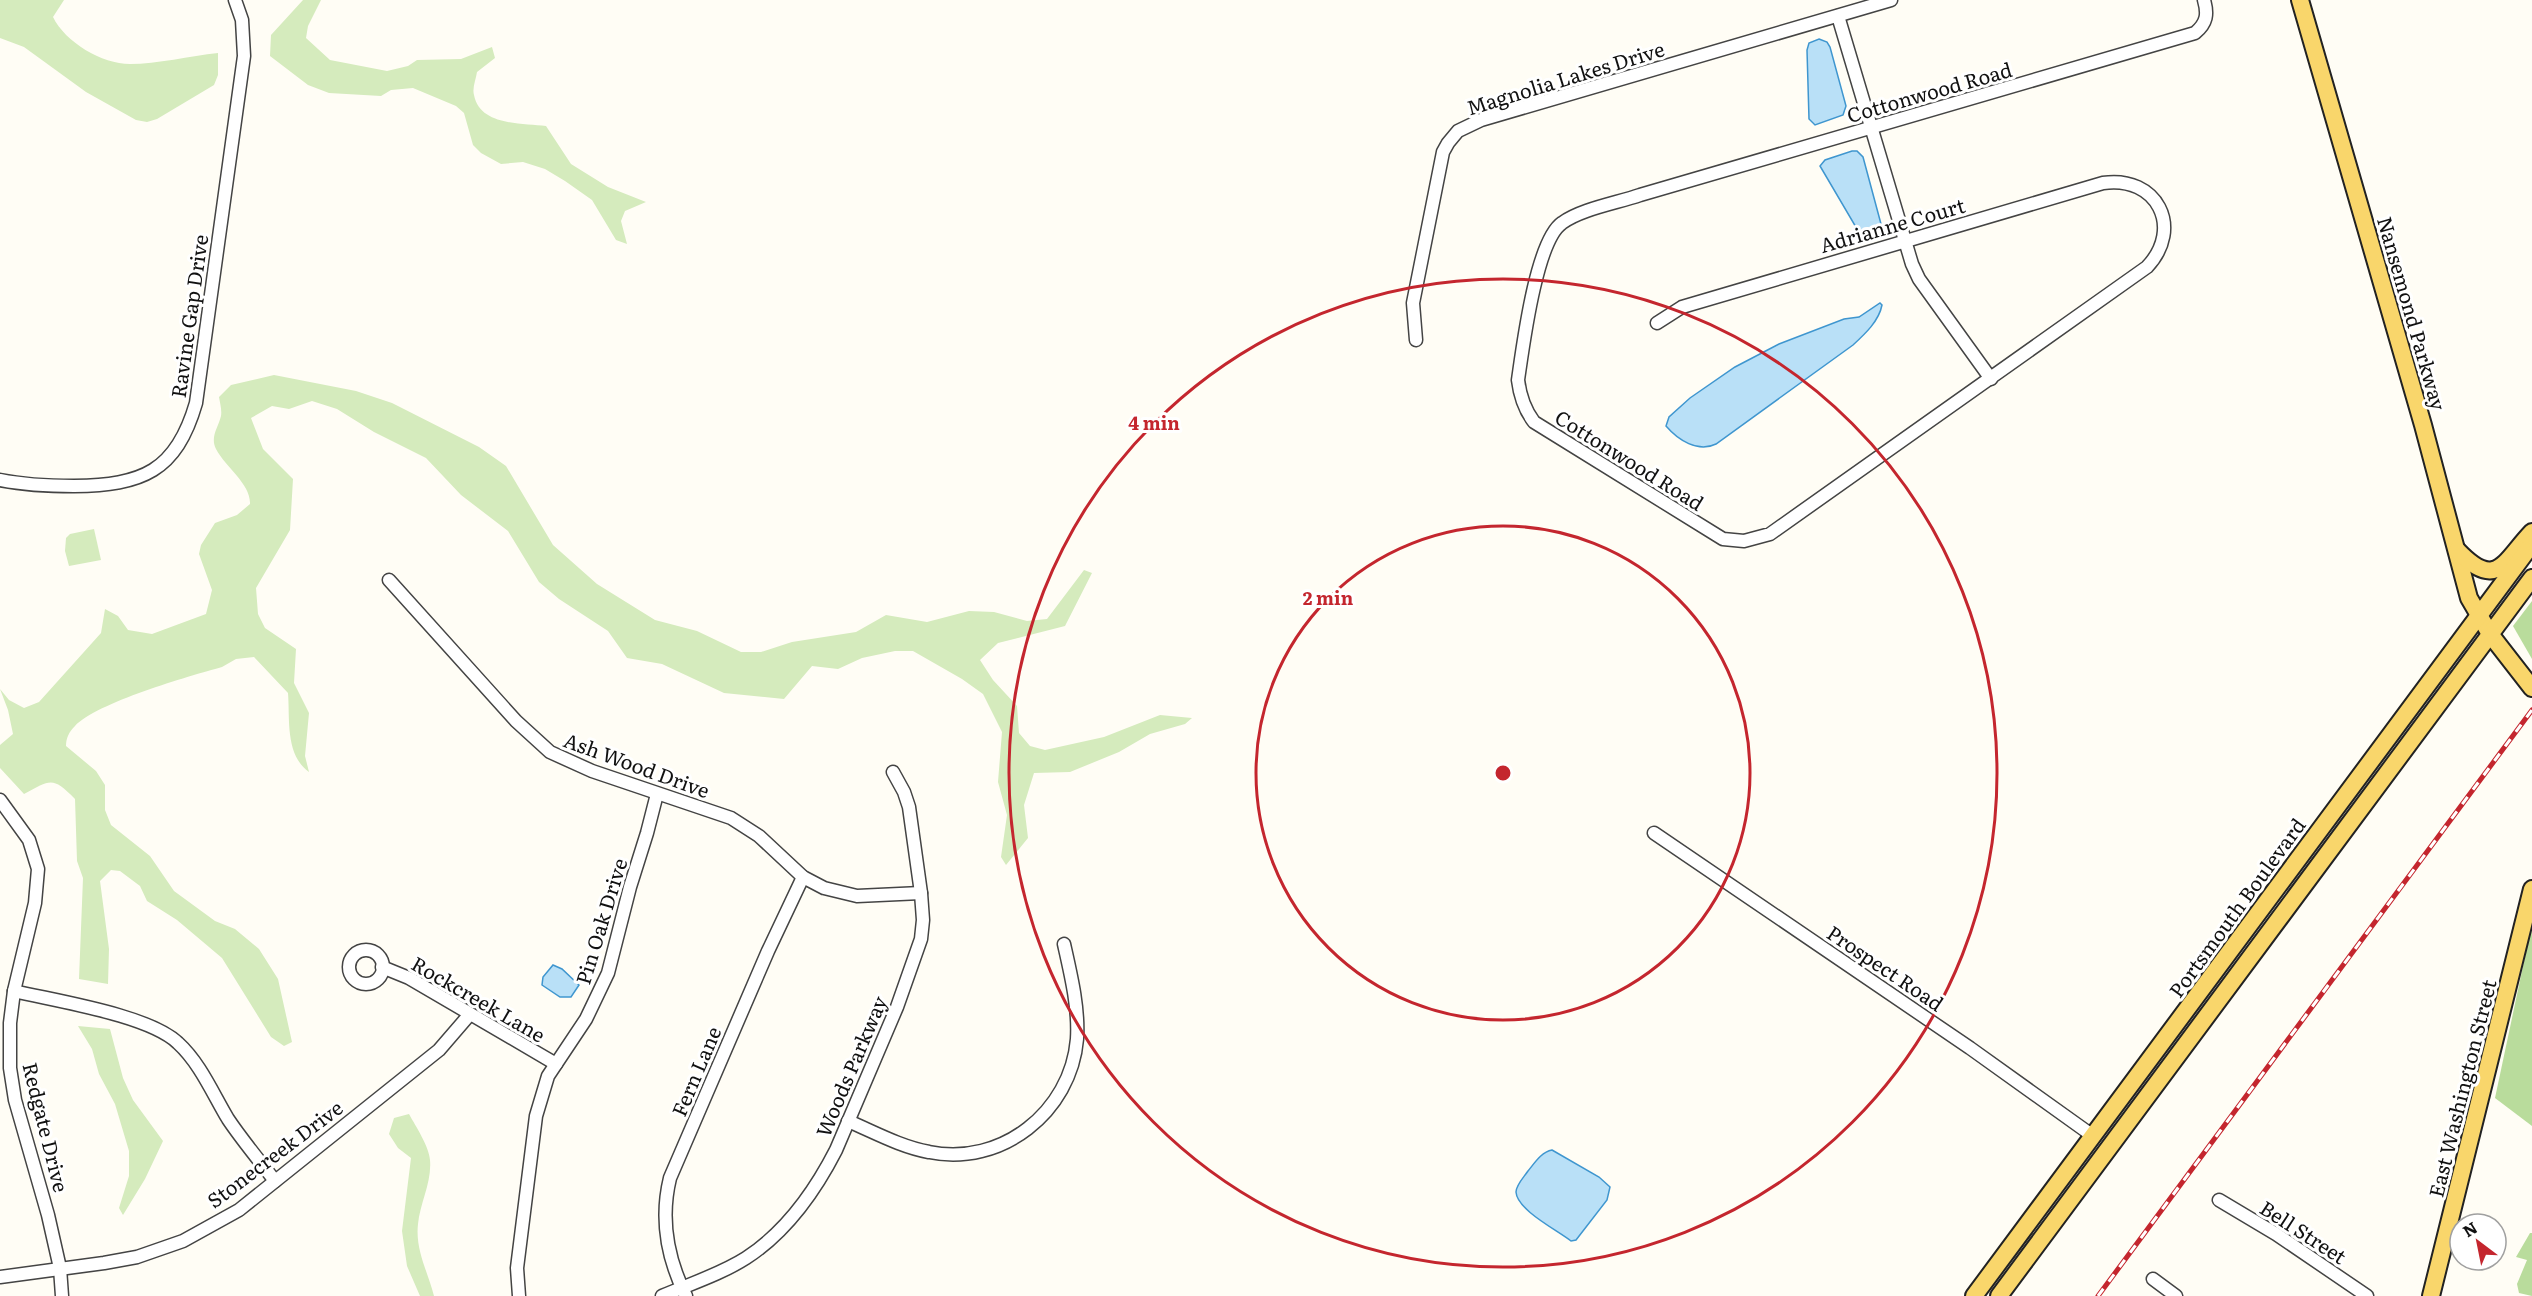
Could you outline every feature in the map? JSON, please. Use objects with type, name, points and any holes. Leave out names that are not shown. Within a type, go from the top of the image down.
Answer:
[{"type":"main road","name":"Nansemond Parkway","points":[[2300,0],[2396,327],[2465,584],[2478,616],[2490,634]]},
{"type":"main road","points":[[2457,550],[2477,568],[2493,570],[2508,562],[2532,532]]},
{"type":"main road","name":"Portsmouth Boulevard","points":[[1974,1296],[2532,544]]},
{"type":"main road","name":"Portsmouth Boulevard","points":[[1999,1296],[2532,578]]},
{"type":"main road","points":[[2490,634],[2532,688]]},
{"type":"main road","name":"East Washington Street","points":[[2431,1296],[2532,889]]},
{"type":"street","name":"Ravine Gap Drive","points":[[0,480],[48,486],[126,482],[154,470],[170,456],[189,426],[196,403],[242,74],[244,37],[242,20],[235,0]]},
{"type":"street","name":"Magnolia Lakes Drive","points":[[1416,340],[1413,303],[1434,194],[1443,152],[1458,131],[1481,120],[1892,0]]},
{"type":"street","name":"Cottonwood Road","points":[[2142,188],[2153,198],[2163,217],[2164,240],[2155,259],[2147,267],[1770,534],[1744,541],[1723,539],[1534,422],[1523,405],[1518,380],[1534,293],[1547,241],[1560,224],[1571,217],[2195,33],[2204,23],[2207,14],[2204,0]]},
{"type":"street","points":[[1838,16],[1904,240],[1919,279],[1991,379]]},
{"type":"street","name":"Adrianne Court","points":[[1657,322],[1682,307],[2103,183],[2120,180],[2142,188]]},
{"type":"street","name":"Ash Wood Drive","points":[[389,580],[536,742],[562,759],[725,816],[746,826],[803,877],[824,888],[857,896],[921,893]]},
{"type":"street","name":"Woods Parkway","points":[[662,1296],[684,1292],[744,1259],[782,1229],[798,1211],[824,1173],[848,1121],[917,956],[923,920],[909,807],[893,772]]},
{"type":"street","name":"Pin Oak Drive","points":[[519,1296],[517,1268],[536,1116],[541,1094],[556,1064],[586,1019],[608,973],[657,794]]},
{"type":"street","name":"Redgate Drive","points":[[0,800],[29,840],[38,869],[35,903],[14,991],[9,1050],[14,1089],[60,1268],[62,1296]]},
{"type":"street","name":"Prospect Road","points":[[1654,833],[1970,1048],[2090,1139],[2105,1153]]},
{"type":"street","name":"Fern Lane","points":[[684,1292],[665,1232],[666,1196],[670,1178],[768,951],[803,877]]},
{"type":"street","points":[[2240,938],[2257,950]]},
{"type":"street","points":[[848,1121],[917,1150],[949,1155],[1000,1146],[1027,1131],[1063,1088],[1075,1054],[1077,1026],[1073,985],[1064,945]]},
{"type":"street","name":"Rockcreek Lane","points":[[382,967],[409,978],[556,1064]]},
{"type":"street","points":[[14,991],[135,1020],[177,1041],[189,1054],[230,1121],[275,1181]]},
{"type":"street","name":"Stonecreek Drive","points":[[0,1277],[137,1257],[183,1241],[239,1210],[439,1050],[470,1014]]},
{"type":"street","name":"Bell Street","points":[[2219,1200],[2276,1234],[2367,1296]]},
{"type":"street","points":[[2153,1279],[2176,1296]]},
{"type":"green space","points":[[0,0],[64,0],[53,17],[66,35],[96,56],[119,63],[140,64],[218,53],[218,75],[214,85],[157,119],[147,122],[136,120],[86,92],[24,47],[0,38]]},
{"type":"green space","points":[[303,0],[321,0],[308,26],[306,38],[330,60],[387,71],[408,66],[417,60],[461,59],[492,47],[495,58],[477,72],[474,92],[478,105],[493,118],[514,123],[546,126],[571,164],[608,187],[646,202],[625,211],[621,221],[627,244],[616,240],[592,200],[565,181],[545,169],[523,162],[501,164],[481,153],[473,145],[464,113],[456,106],[413,88],[391,90],[381,96],[329,93],[308,85],[270,56],[271,35]]},
{"type":"green space","points":[[274,375],[356,391],[392,403],[479,447],[506,466],[553,545],[597,584],[655,620],[697,631],[741,652],[761,652],[792,642],[856,632],[886,615],[927,622],[969,611],[994,612],[1027,621],[1047,619],[1084,570],[1092,573],[1065,626],[998,643],[980,660],[993,680],[1017,706],[1019,733],[1030,746],[1045,750],[1104,737],[1160,715],[1192,718],[1185,724],[1150,734],[1119,752],[1070,772],[1034,773],[1024,805],[1028,838],[1006,865],[1001,857],[1007,815],[998,782],[1002,732],[983,694],[962,679],[913,651],[895,651],[862,658],[838,669],[812,666],[784,699],[724,693],[662,664],[627,658],[608,631],[559,599],[539,582],[508,531],[461,495],[426,458],[374,432],[337,409],[312,401],[289,409],[272,406],[251,418],[263,449],[293,479],[290,530],[256,588],[258,614],[265,628],[296,649],[294,683],[309,713],[305,756],[309,772],[301,765],[292,746],[288,693],[254,657],[236,659],[222,667],[144,691],[102,708],[75,726],[68,735],[66,746],[96,771],[105,785],[105,810],[111,825],[150,856],[174,891],[215,921],[235,929],[259,949],[278,979],[292,1042],[284,1046],[271,1037],[222,958],[177,920],[147,901],[140,886],[120,871],[111,870],[100,881],[109,949],[108,984],[79,979],[83,878],[77,861],[75,799],[61,787],[51,783],[46,783],[24,794],[0,768],[0,745],[13,734],[8,710],[0,689],[9,700],[24,708],[39,702],[101,633],[105,609],[118,616],[128,630],[152,634],[206,614],[212,590],[199,554],[201,545],[215,523],[237,515],[250,504],[247,490],[214,445],[214,436],[221,414],[219,397],[231,385]]},
{"type":"green space","points":[[94,529],[101,560],[69,566],[65,551],[66,538],[70,534]]},
{"type":"green space","points":[[2532,601],[2532,659],[2513,626]]},
{"type":"green space","points":[[2532,924],[2532,1126],[2495,1098]]},
{"type":"green space","points":[[78,1026],[110,1029],[123,1078],[133,1100],[163,1141],[145,1179],[123,1215],[119,1208],[129,1176],[129,1151],[115,1104],[99,1074],[92,1049]]},
{"type":"green space","points":[[409,1114],[425,1143],[430,1160],[429,1176],[419,1216],[418,1243],[434,1296],[420,1296],[407,1266],[402,1231],[411,1158],[398,1148],[389,1134],[394,1118]]},
{"type":"green space","points":[[2532,1233],[2532,1296],[2519,1293],[2517,1284],[2527,1260],[2516,1257]]},
{"type":"water","points":[[1819,39],[1827,42],[1830,47],[1846,106],[1843,115],[1815,125],[1809,119],[1807,50],[1809,43]]},
{"type":"water","points":[[1857,151],[1863,157],[1881,224],[1877,232],[1864,235],[1857,229],[1820,166],[1825,160]]},
{"type":"water","points":[[1880,303],[1882,305],[1875,322],[1853,345],[1716,444],[1702,447],[1689,444],[1666,426],[1669,417],[1690,398],[1735,367],[1779,344],[1844,319],[1859,317]]},
{"type":"water","points":[[553,965],[562,969],[579,985],[571,997],[560,997],[542,985],[543,977]]},
{"type":"water","points":[[1552,1150],[1599,1177],[1610,1187],[1607,1200],[1576,1240],[1571,1241],[1530,1213],[1518,1199],[1516,1192],[1535,1162],[1544,1153]]},
{"type":"railway","points":[[2098,1296],[2532,710]]}]
